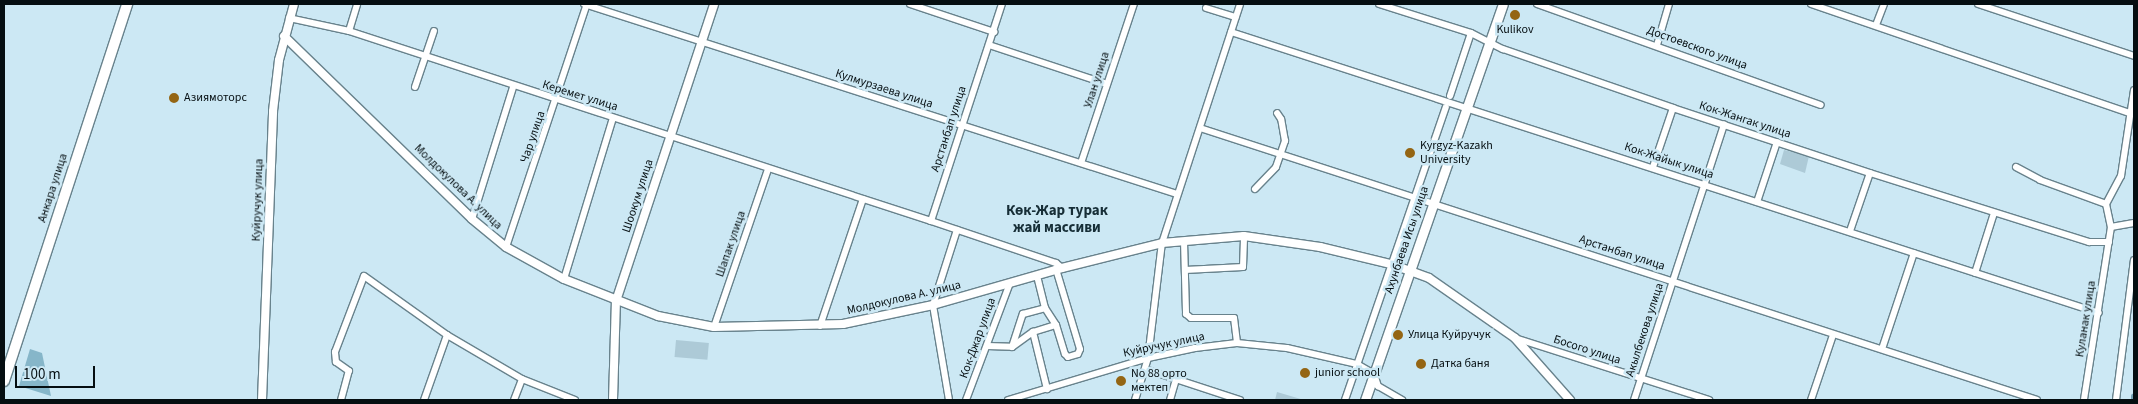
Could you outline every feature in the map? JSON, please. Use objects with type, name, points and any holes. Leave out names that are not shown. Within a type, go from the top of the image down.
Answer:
[{"type":"main road","name":"Анкара улица","points":[[4,381],[127,4]]},
{"type":"main road","name":"Ахунбаева Исы улица","points":[[1364,400],[1503,4]]},
{"type":"street","name":"Куйручук улица","points":[[262,400],[273,111],[284,36],[294,4]]},
{"type":"street","points":[[349,31],[357,4]]},
{"type":"street","name":"Кулмурзаева улица","points":[[586,4],[1178,194]]},
{"type":"street","name":"Чар улица","points":[[506,247],[557,101],[586,4]]},
{"type":"street","name":"Шоокум улица","points":[[613,400],[616,301],[714,4]]},
{"type":"street","points":[[910,4],[994,32]]},
{"type":"street","name":"Арстанбап улица","points":[[930,221],[1002,4]]},
{"type":"street","name":"Улан улица","points":[[1081,163],[1134,4]]},
{"type":"street","points":[[1135,400],[1148,358],[1162,244],[1240,4]]},
{"type":"street","name":"Кок-Жангак улица","points":[[1379,4],[1472,33],[1490,43],[1672,108],[1870,173],[2089,242],[2109,242]]},
{"type":"street","name":"Достоевского улица","points":[[1537,4],[1657,45],[1821,105]]},
{"type":"street","points":[[1562,4],[1562,12]]},
{"type":"street","points":[[1657,45],[1669,4]]},
{"type":"street","points":[[1812,4],[2130,113]]},
{"type":"street","points":[[1876,25],[1884,4]]},
{"type":"street","points":[[1978,4],[2134,56]]},
{"type":"street","points":[[1206,8],[1236,17]]},
{"type":"street","name":"Керемет улица","points":[[290,18],[349,31],[557,101],[957,230],[1059,269]]},
{"type":"street","points":[[415,87],[434,31]]},
{"type":"street","name":"Кок-Жайык улица","points":[[1231,32],[1653,167],[2099,313]]},
{"type":"street","points":[[1450,96],[1472,33]]},
{"type":"street","name":"Молдокулова А. улица","points":[[284,36],[472,219],[506,247],[564,279],[658,316],[714,327],[820,326],[933,305],[1059,269],[1162,244],[1184,240],[1244,236],[1320,247],[1409,269],[1429,278],[1515,338],[1570,400]]},
{"type":"street","points":[[989,45],[1107,84]]},
{"type":"street","points":[[472,219],[513,86]]},
{"type":"street","points":[[2109,242],[2111,227],[2106,204],[2121,176],[2134,90]]},
{"type":"street","points":[[1345,400],[1446,106]]},
{"type":"street","points":[[1653,167],[1672,108]]},
{"type":"street","points":[[1255,189],[1276,167],[1280,154],[1285,134],[1277,113]]},
{"type":"street","points":[[564,279],[613,118]]},
{"type":"street","name":"Акылбекова улица","points":[[1634,400],[1724,124]]},
{"type":"street","name":"Арстанбап улица","points":[[1200,128],[1433,202],[1672,282],[2037,400]]},
{"type":"street","points":[[1757,202],[1777,142]]},
{"type":"street","points":[[2016,166],[2040,180],[2106,204]]},
{"type":"street","name":"Шапак улица","points":[[714,327],[768,169]]},
{"type":"street","points":[[1850,232],[1870,173]]},
{"type":"street","points":[[820,326],[863,199]]},
{"type":"street","points":[[1974,273],[1994,213]]},
{"type":"street","points":[[2111,227],[2134,223]]},
{"type":"street","points":[[950,400],[933,305],[957,230]]},
{"type":"street","points":[[1185,270],[1243,267],[1244,236]]},
{"type":"street","points":[[1184,240],[1188,317],[1234,318],[1237,343]]},
{"type":"street","name":"Куланак улица","points":[[2084,400],[2109,242]]},
{"type":"street","points":[[1882,349],[1914,253]]},
{"type":"street","points":[[2116,400],[2134,260]]},
{"type":"street","points":[[1037,275],[1045,308],[1056,325],[1065,354],[1068,357],[1078,354],[1080,349],[1059,269]]},
{"type":"street","points":[[341,400],[349,371],[336,362],[335,352],[364,276],[448,335],[522,379],[575,400]]},
{"type":"street","name":"Кок-Джар улица","points":[[966,400],[1010,283]]},
{"type":"street","points":[[1012,347],[1023,314],[1045,308]]},
{"type":"street","points":[[987,346],[1012,347],[1033,332],[1056,325]]},
{"type":"street","points":[[1033,332],[1047,390]]},
{"type":"street","points":[[1811,400],[1833,334]]},
{"type":"street","points":[[426,400],[448,335]]},
{"type":"street","name":"Босого улица","points":[[1515,338],[1706,400]]},
{"type":"street","name":"Куйручук улица","points":[[1008,400],[1047,390],[1148,358],[1195,348],[1237,343],[1288,348],[1357,364],[1374,374],[1378,386],[1402,400]]},
{"type":"street","points":[[1145,369],[1240,400]]},
{"type":"street","points":[[514,400],[522,379]]},
{"type":"street","points":[[1170,400],[1176,379]]},
{"type":"shaded area","points":[[1784,150],[1809,156],[1805,173],[1780,164]]},
{"type":"shaded area","points":[[676,340],[709,343],[707,360],[675,357]]},
{"type":"shaded area","points":[[30,349],[42,353],[51,396],[19,386]]},
{"type":"shaded area","points":[[1277,392],[1304,400],[1275,400]]},
{"type":"place","name":"Kulikov","points":[[1515,15]]},
{"type":"place","name":"Азиямоторс","points":[[174,98]]},
{"type":"place","name":"Kyrgyz-Kazakh University","points":[[1410,153]]},
{"type":"place","name":"Улица Куйручук","points":[[1398,335]]},
{"type":"place","name":"Датка баня","points":[[1421,364]]},
{"type":"place","name":"junior school","points":[[1305,373]]},
{"type":"place","name":"No 88 орто мектеп","points":[[1121,381]]},
{"type":"district","name":"Көк-Жар турак жай массиви","points":[[1057,218]]}]
